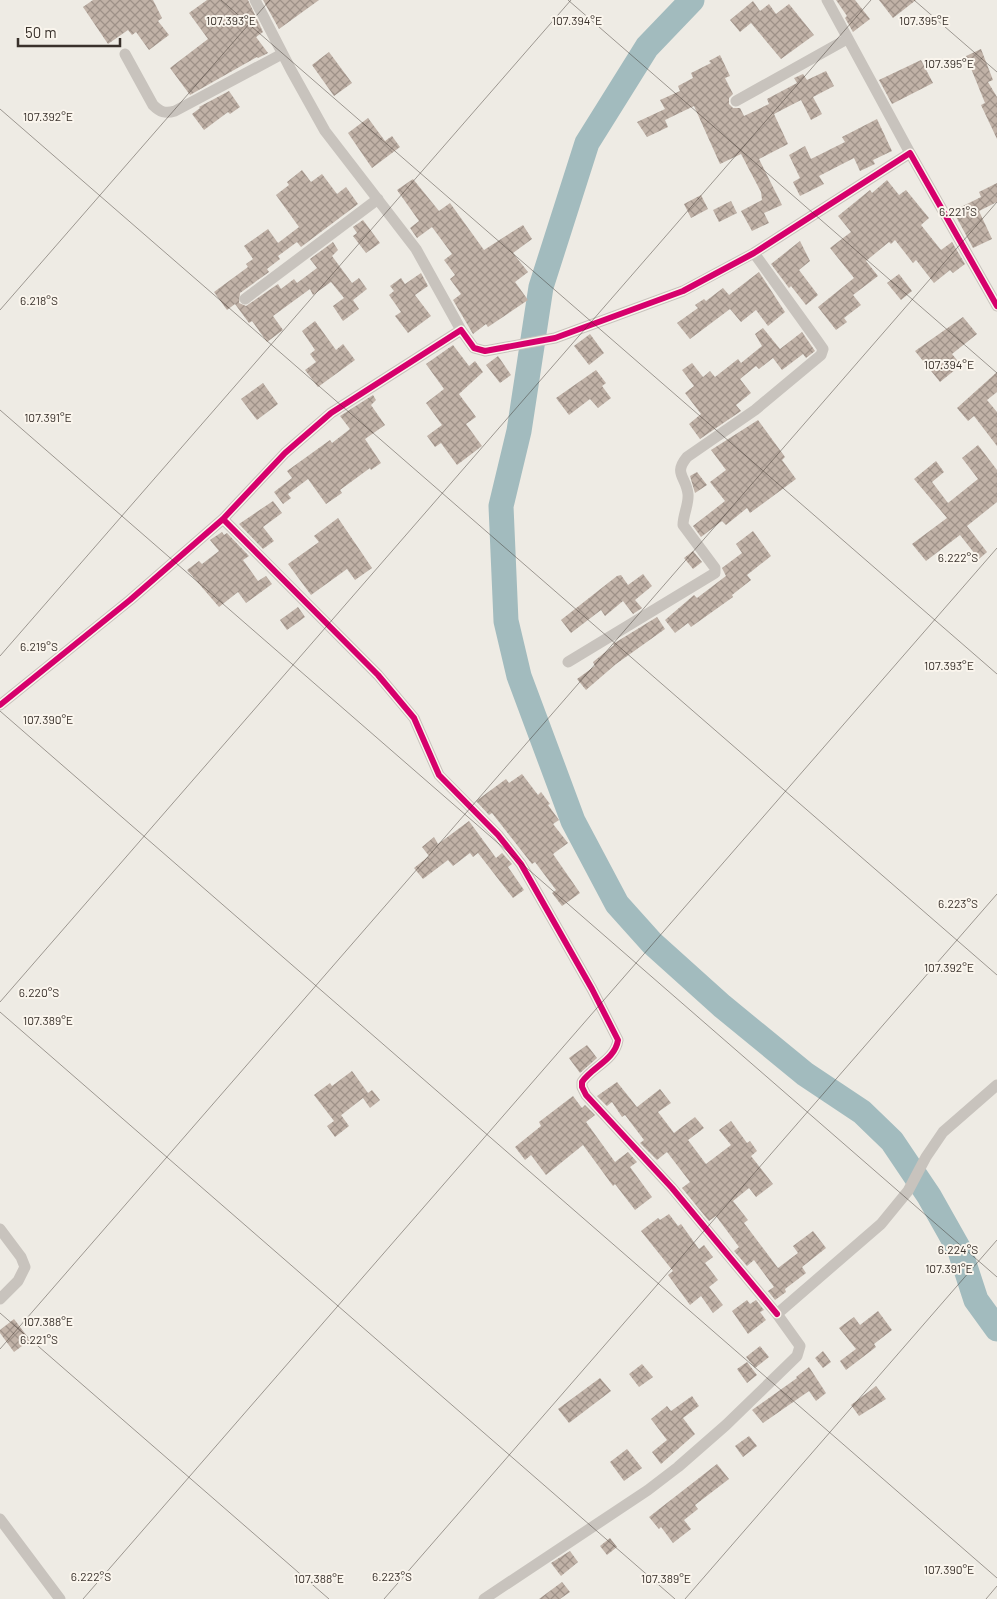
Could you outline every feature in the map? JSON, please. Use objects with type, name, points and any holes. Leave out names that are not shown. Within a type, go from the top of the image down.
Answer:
[{"type":"street","points":[[255,0],[282,54],[325,131],[416,249],[461,330],[479,351],[554,338],[683,291],[754,253],[910,153]]},
{"type":"street","points":[[827,0],[910,153],[997,306]]},
{"type":"street","points":[[736,101],[847,39]]},
{"type":"street","points":[[125,54],[153,105],[160,111],[168,113],[282,54]]},
{"type":"street","points":[[245,299],[378,199]]},
{"type":"street","points":[[568,662],[715,573],[715,568],[683,526],[688,494],[680,473],[681,465],[688,457],[755,410],[821,355],[823,350],[816,338],[754,253]]},
{"type":"street","points":[[0,705],[130,600],[223,519],[285,454],[331,413],[461,330]]},
{"type":"street","points":[[223,519],[378,675],[414,718],[439,775],[498,835],[521,864],[592,989],[618,1040],[616,1048],[582,1082],[586,1096],[672,1188],[777,1314],[800,1346],[797,1356],[726,1425],[678,1467],[648,1490],[484,1599]]},
{"type":"street","points":[[777,1314],[881,1224],[908,1192],[926,1156],[943,1132],[997,1085]]},
{"type":"street","points":[[0,1229],[21,1257],[24,1267],[18,1281],[0,1299]]},
{"type":"street","points":[[0,1519],[60,1599]]},
{"type":"building","points":[[93,0],[153,0],[162,18],[158,21],[169,35],[149,50],[136,32],[132,35],[128,30],[108,44],[83,7]]},
{"type":"building","points":[[207,0],[248,0],[263,32],[256,37],[268,53],[257,57],[190,95],[170,68],[208,39],[189,13]]},
{"type":"building","points":[[263,0],[319,0],[279,29]]},
{"type":"building","points":[[836,0],[855,0],[870,19],[853,32],[845,18],[847,16]]},
{"type":"building","points":[[879,0],[916,0],[893,18]]},
{"type":"building","points":[[753,1],[760,11],[769,4],[776,14],[789,4],[814,35],[781,59],[751,23],[740,32],[730,20]]},
{"type":"building","points":[[981,49],[993,80],[988,82],[997,97],[997,139],[981,105],[985,103],[966,56]]},
{"type":"building","points":[[329,52],[352,83],[334,96],[312,65]]},
{"type":"building","points":[[720,55],[730,76],[725,78],[733,94],[729,98],[729,104],[733,108],[740,108],[744,116],[769,104],[767,99],[797,83],[794,78],[803,74],[807,80],[826,71],[834,86],[813,97],[822,114],[811,120],[801,100],[774,114],[788,144],[759,159],[782,205],[764,213],[769,223],[752,231],[741,211],[762,200],[761,192],[741,154],[720,164],[694,106],[665,120],[668,127],[647,137],[637,122],[665,109],[660,100],[680,91],[678,86],[693,78],[691,73],[711,63],[709,61]]},
{"type":"building","points":[[921,60],[933,83],[892,104],[879,80]]},
{"type":"building","points":[[229,91],[240,107],[230,114],[228,112],[204,130],[192,114],[199,107]]},
{"type":"building","points":[[368,118],[385,141],[392,136],[400,147],[372,168],[348,133]]},
{"type":"building","points":[[877,119],[892,151],[873,160],[875,164],[860,171],[854,158],[819,176],[824,184],[800,196],[793,182],[800,178],[789,155],[805,146],[811,159],[845,142],[842,137]]},
{"type":"building","points":[[302,170],[311,182],[322,174],[337,194],[346,187],[358,204],[301,247],[297,242],[278,256],[280,259],[267,269],[269,272],[240,293],[239,303],[246,306],[278,284],[281,289],[294,279],[297,283],[317,268],[310,259],[333,242],[338,250],[332,256],[352,283],[359,278],[367,289],[353,300],[359,309],[343,321],[333,306],[344,298],[331,282],[313,295],[310,289],[273,316],[283,330],[267,342],[252,321],[249,323],[235,304],[227,310],[214,292],[248,267],[246,264],[253,259],[244,246],[268,229],[278,243],[299,227],[276,195],[289,185],[287,182]]},
{"type":"building","points":[[413,179],[439,211],[450,203],[484,250],[523,225],[532,239],[513,253],[528,272],[515,282],[528,300],[488,327],[486,324],[473,334],[453,300],[461,294],[450,279],[455,275],[444,260],[452,254],[432,227],[417,238],[410,228],[419,221],[397,190]]},
{"type":"building","points":[[887,180],[899,195],[906,190],[929,218],[921,225],[941,250],[952,242],[965,264],[953,273],[950,270],[934,283],[916,260],[913,263],[895,240],[891,244],[889,242],[866,261],[878,276],[853,295],[861,305],[844,318],[847,322],[836,330],[818,307],[854,278],[830,248],[851,232],[838,216],[870,190],[872,193]]},
{"type":"building","points":[[997,183],[997,202],[979,211],[992,239],[973,248],[953,211],[981,197],[979,192]]},
{"type":"building","points":[[701,195],[708,209],[691,218],[684,204]]},
{"type":"building","points":[[731,201],[737,213],[719,222],[713,210]]},
{"type":"building","points":[[363,220],[380,243],[366,253],[353,236],[357,233],[353,227]]},
{"type":"building","points":[[800,241],[810,261],[799,270],[818,295],[806,305],[791,286],[789,288],[771,264]]},
{"type":"building","points":[[759,272],[785,312],[768,326],[756,310],[741,322],[730,309],[690,339],[677,323],[698,308],[695,305],[704,299],[706,301],[723,288],[729,295]]},
{"type":"building","points":[[421,273],[428,286],[415,295],[431,316],[408,333],[395,316],[401,312],[389,295],[394,291],[390,286],[401,278],[405,284]]},
{"type":"building","points":[[899,274],[912,291],[901,300],[887,283]]},
{"type":"building","points":[[963,317],[977,334],[952,354],[961,365],[940,382],[915,351]]},
{"type":"building","points":[[315,321],[336,350],[343,344],[355,360],[318,387],[305,370],[316,362],[310,354],[315,350],[302,331]]},
{"type":"building","points":[[763,328],[780,349],[802,332],[815,351],[806,358],[803,354],[782,370],[773,358],[759,369],[756,366],[740,379],[751,393],[736,405],[741,411],[700,439],[689,424],[701,414],[685,393],[694,386],[682,370],[692,363],[703,377],[710,371],[715,377],[738,359],[741,363],[762,346],[755,334]]},
{"type":"building","points":[[590,334],[604,353],[589,365],[574,346]]},
{"type":"building","points":[[453,345],[469,366],[475,361],[483,372],[459,394],[476,417],[466,424],[482,446],[457,465],[441,443],[435,447],[427,436],[442,425],[426,403],[444,389],[426,364]]},
{"type":"building","points":[[498,356],[511,375],[500,383],[486,365]]},
{"type":"building","points":[[596,370],[606,383],[602,386],[611,398],[598,408],[590,399],[569,415],[556,398]]},
{"type":"building","points":[[997,372],[997,392],[987,400],[997,412],[997,446],[974,416],[968,421],[957,408]]},
{"type":"building","points":[[263,383],[278,404],[257,420],[241,399]]},
{"type":"building","points":[[373,395],[376,400],[371,405],[385,425],[365,439],[381,463],[371,470],[370,468],[340,490],[342,493],[326,504],[308,479],[288,494],[291,498],[283,504],[274,492],[292,478],[287,471],[330,440],[332,443],[350,429],[340,416]]},
{"type":"building","points":[[758,420],[785,457],[782,460],[796,479],[750,513],[747,508],[726,525],[722,521],[701,537],[693,526],[725,501],[710,482],[726,470],[711,450]]},
{"type":"building","points":[[978,445],[997,470],[997,502],[967,526],[987,552],[979,559],[960,535],[926,561],[912,544],[947,518],[914,479],[936,461],[944,472],[932,482],[948,503],[978,479],[962,458]]},
{"type":"building","points":[[697,472],[707,485],[695,493],[690,476]]},
{"type":"building","points":[[273,501],[282,513],[263,527],[274,541],[263,549],[239,524]]},
{"type":"building","points":[[338,518],[372,568],[355,580],[347,569],[311,595],[288,564],[319,542],[314,536]]},
{"type":"building","points":[[753,531],[771,556],[747,575],[751,580],[732,595],[733,597],[691,627],[688,623],[675,633],[665,620],[694,595],[697,598],[726,576],[722,568],[742,553],[736,544]]},
{"type":"building","points":[[222,532],[224,535],[227,533],[249,556],[243,560],[258,581],[266,576],[272,584],[246,603],[238,592],[219,607],[187,570],[199,561],[202,564],[219,551],[210,540]]},
{"type":"building","points":[[693,551],[702,562],[693,569],[684,558]]},
{"type":"building","points":[[643,574],[652,586],[635,600],[642,608],[633,614],[623,601],[605,616],[601,610],[571,633],[561,620],[617,576],[621,575],[628,585]]},
{"type":"building","points":[[298,607],[305,617],[287,630],[280,620]]},
{"type":"building","points":[[657,617],[665,629],[616,664],[586,690],[577,679],[595,666],[593,662],[613,644]]},
{"type":"building","points":[[522,774],[538,795],[541,792],[550,804],[548,805],[559,820],[553,824],[568,843],[553,854],[580,893],[562,906],[552,893],[556,890],[535,862],[532,864],[492,813],[489,815],[476,801],[506,779],[509,783]]},
{"type":"building","points":[[469,821],[496,858],[502,853],[512,864],[508,867],[524,890],[513,898],[478,853],[473,857],[470,853],[453,866],[448,860],[423,879],[414,868],[429,856],[422,847],[434,837],[438,844]]},
{"type":"building","points":[[587,1045],[597,1058],[580,1073],[569,1058]]},
{"type":"building","points":[[352,1071],[368,1093],[372,1090],[380,1100],[370,1108],[363,1098],[341,1115],[349,1126],[335,1137],[327,1126],[334,1121],[314,1095],[330,1083],[332,1086]]},
{"type":"building","points":[[617,1082],[637,1107],[660,1089],[671,1103],[658,1112],[674,1133],[695,1117],[704,1128],[688,1140],[706,1164],[731,1145],[719,1130],[731,1121],[747,1143],[750,1141],[757,1151],[751,1156],[773,1184],[756,1197],[749,1188],[733,1201],[748,1220],[744,1223],[778,1268],[798,1253],[793,1246],[813,1231],[826,1248],[802,1267],[806,1273],[785,1289],[786,1292],[775,1300],[768,1291],[774,1287],[754,1260],[747,1266],[734,1251],[739,1247],[716,1216],[709,1221],[682,1188],[690,1182],[667,1152],[657,1160],[640,1143],[644,1140],[625,1115],[622,1117],[612,1102],[607,1106],[597,1096]]},
{"type":"building","points":[[573,1096],[582,1108],[585,1105],[595,1115],[586,1122],[615,1162],[628,1152],[637,1162],[630,1167],[652,1197],[635,1210],[615,1184],[613,1186],[583,1145],[546,1175],[531,1155],[525,1160],[515,1147],[541,1126],[539,1122]]},
{"type":"building","points":[[669,1214],[678,1226],[681,1224],[699,1249],[704,1245],[713,1257],[705,1263],[718,1280],[709,1287],[723,1305],[713,1313],[701,1296],[690,1305],[668,1275],[673,1271],[641,1231],[658,1218],[660,1220]]},
{"type":"building","points":[[747,1300],[750,1304],[756,1300],[764,1310],[760,1312],[766,1320],[748,1334],[732,1311]]},
{"type":"building","points":[[878,1311],[892,1330],[874,1344],[876,1347],[846,1370],[840,1361],[856,1349],[839,1328],[854,1317],[860,1325]]},
{"type":"building","points":[[14,1319],[30,1340],[14,1352],[0,1333],[0,1330]]},
{"type":"building","points":[[760,1346],[769,1357],[755,1368],[746,1357]]},
{"type":"building","points":[[823,1351],[831,1362],[823,1368],[815,1358]]},
{"type":"building","points":[[747,1362],[757,1375],[747,1383],[737,1369]]},
{"type":"building","points":[[642,1364],[653,1377],[639,1387],[629,1374]]},
{"type":"building","points":[[809,1367],[826,1393],[816,1401],[809,1391],[763,1423],[752,1410],[797,1378]]},
{"type":"building","points":[[600,1378],[611,1391],[569,1423],[558,1409]]},
{"type":"building","points":[[876,1386],[886,1399],[859,1416],[851,1405]]},
{"type":"building","points":[[692,1396],[699,1406],[683,1418],[695,1434],[661,1464],[652,1452],[667,1440],[651,1419],[667,1406],[671,1411]]},
{"type":"building","points":[[749,1436],[757,1446],[743,1457],[735,1446]]},
{"type":"building","points":[[627,1449],[642,1468],[624,1481],[610,1462]]},
{"type":"building","points":[[717,1464],[729,1479],[695,1505],[698,1509],[684,1520],[691,1529],[673,1543],[661,1527],[659,1529],[649,1517]]},
{"type":"building","points":[[610,1538],[617,1547],[607,1555],[600,1546]]},
{"type":"building","points":[[570,1551],[578,1562],[561,1576],[551,1563]]},
{"type":"building","points":[[562,1582],[570,1592],[560,1599],[539,1599]]},
{"type":"waterway","points":[[692,0],[647,47],[587,143],[541,287],[519,431],[501,506],[506,621],[519,676],[573,821],[617,904],[652,943],[722,1006],[805,1074],[862,1112],[892,1141],[929,1196],[960,1251],[976,1300],[997,1329]]},
{"type":"cycle path","points":[[0,705],[130,600],[223,519],[285,453],[331,413],[461,330],[474,348],[485,351],[555,338],[683,291],[754,253],[910,153],[997,306]]},
{"type":"cycle path","points":[[223,519],[378,675],[414,718],[439,775],[498,835],[521,864],[592,989],[618,1040],[613,1053],[582,1082],[586,1095],[672,1188],[777,1314]]}]
